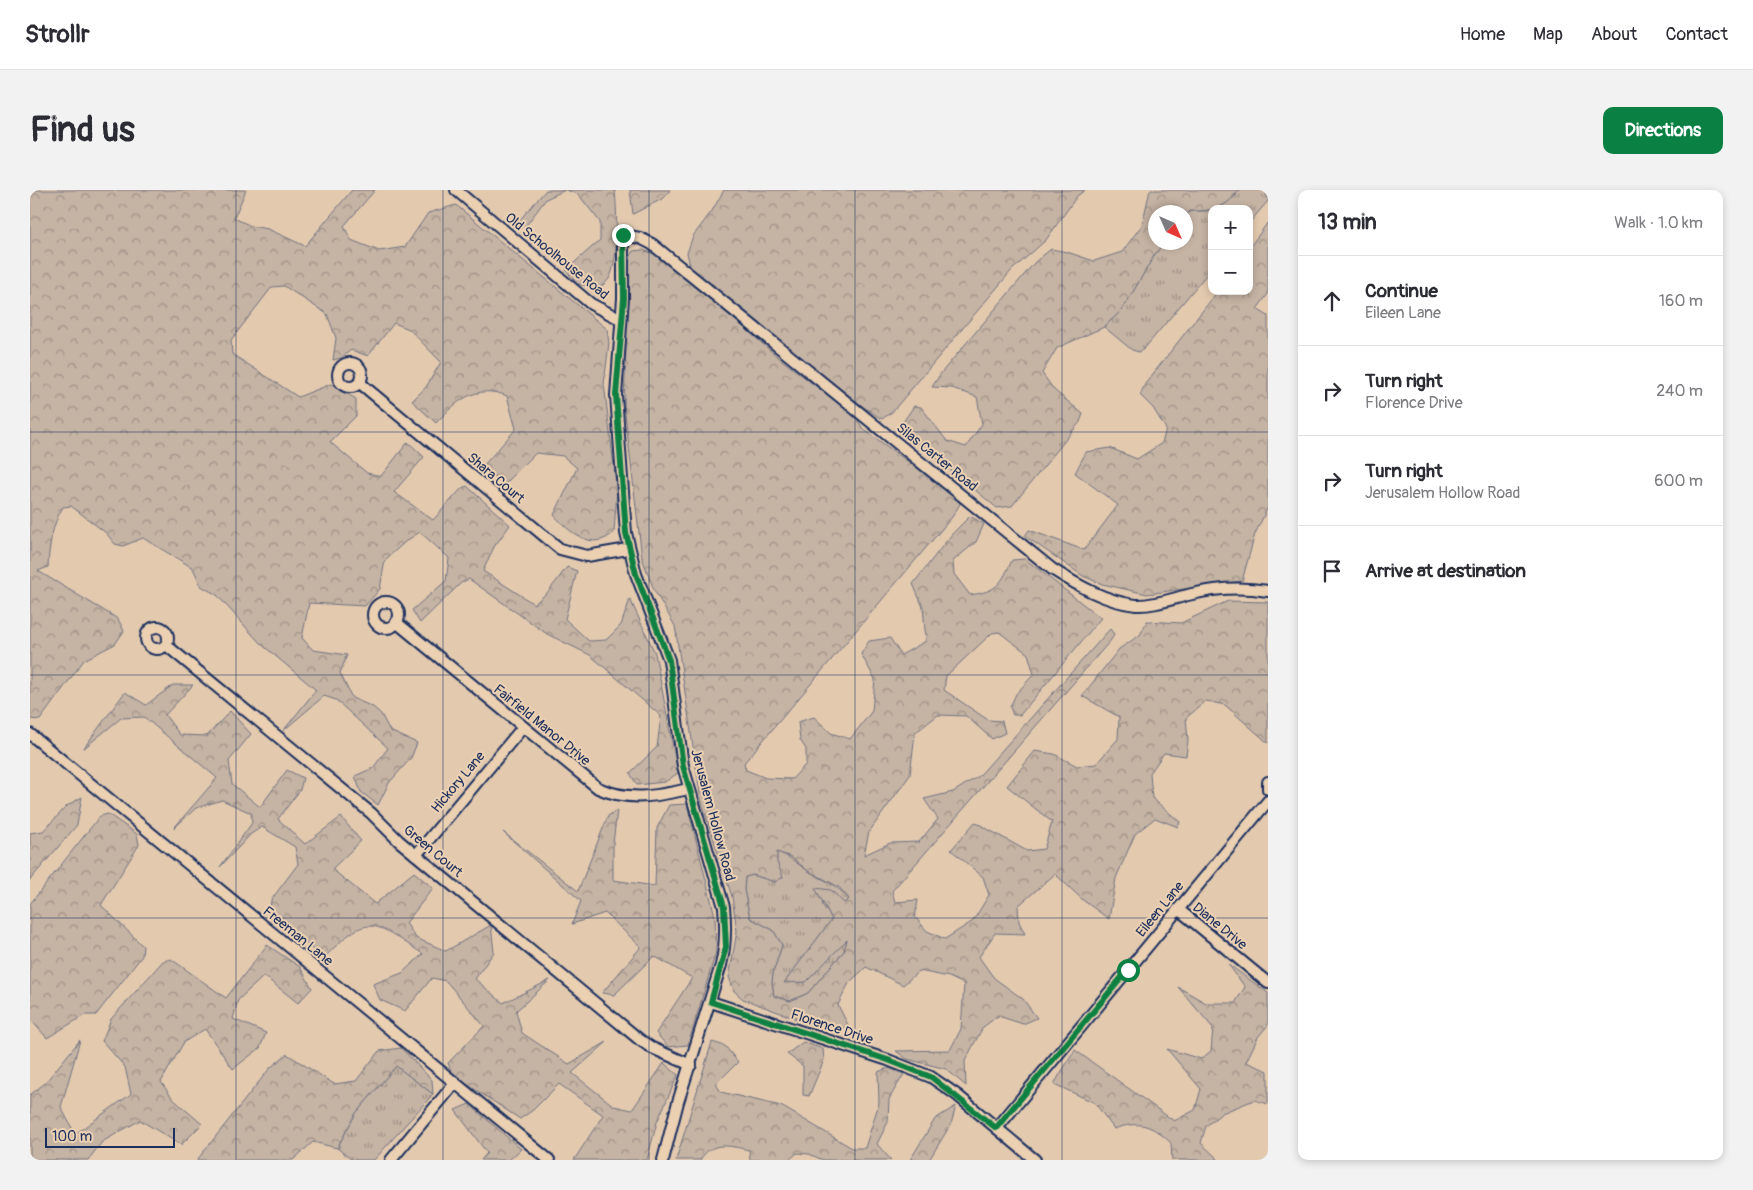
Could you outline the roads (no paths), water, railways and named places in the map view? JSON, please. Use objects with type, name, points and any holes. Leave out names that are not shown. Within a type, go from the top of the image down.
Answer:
[{"type":"street","name":"Old Schoolhouse Road","points":[[456,190],[591,304],[620,319]]},
{"type":"street","name":"Jerusalem Hollow Road","points":[[623,235],[624,298],[620,319],[616,395],[628,549],[669,660],[682,757],[689,789],[724,907],[726,947],[711,1002],[678,1102],[663,1160]]},
{"type":"street","name":"Silas Carter Road","points":[[623,235],[640,238],[652,244],[1052,568],[1078,584],[1109,598],[1137,605],[1238,588],[1268,592]]},
{"type":"street","name":"Shara Court","points":[[360,382],[560,549],[587,556],[628,549]]},
{"type":"street","name":"Fairfield Manor Drive","points":[[396,622],[583,777],[611,794],[636,798],[654,797],[689,789]]},
{"type":"street","name":"Green Court","points":[[166,645],[371,813],[416,855],[640,1040],[652,1048],[691,1065]]},
{"type":"street","name":"Hickory Lane","points":[[416,855],[523,727]]},
{"type":"street","name":"Freeman Lane","points":[[30,734],[549,1160]]},
{"type":"street","points":[[1268,782],[1268,789]]},
{"type":"street","name":"Eileen Lane","points":[[996,1128],[1268,801]]},
{"type":"street","name":"Diane Drive","points":[[1178,909],[1268,983]]},
{"type":"street","name":"Florence Drive","points":[[711,1002],[888,1060],[931,1077],[1035,1160]]},
{"type":"street","points":[[391,1160],[455,1083]]}]
